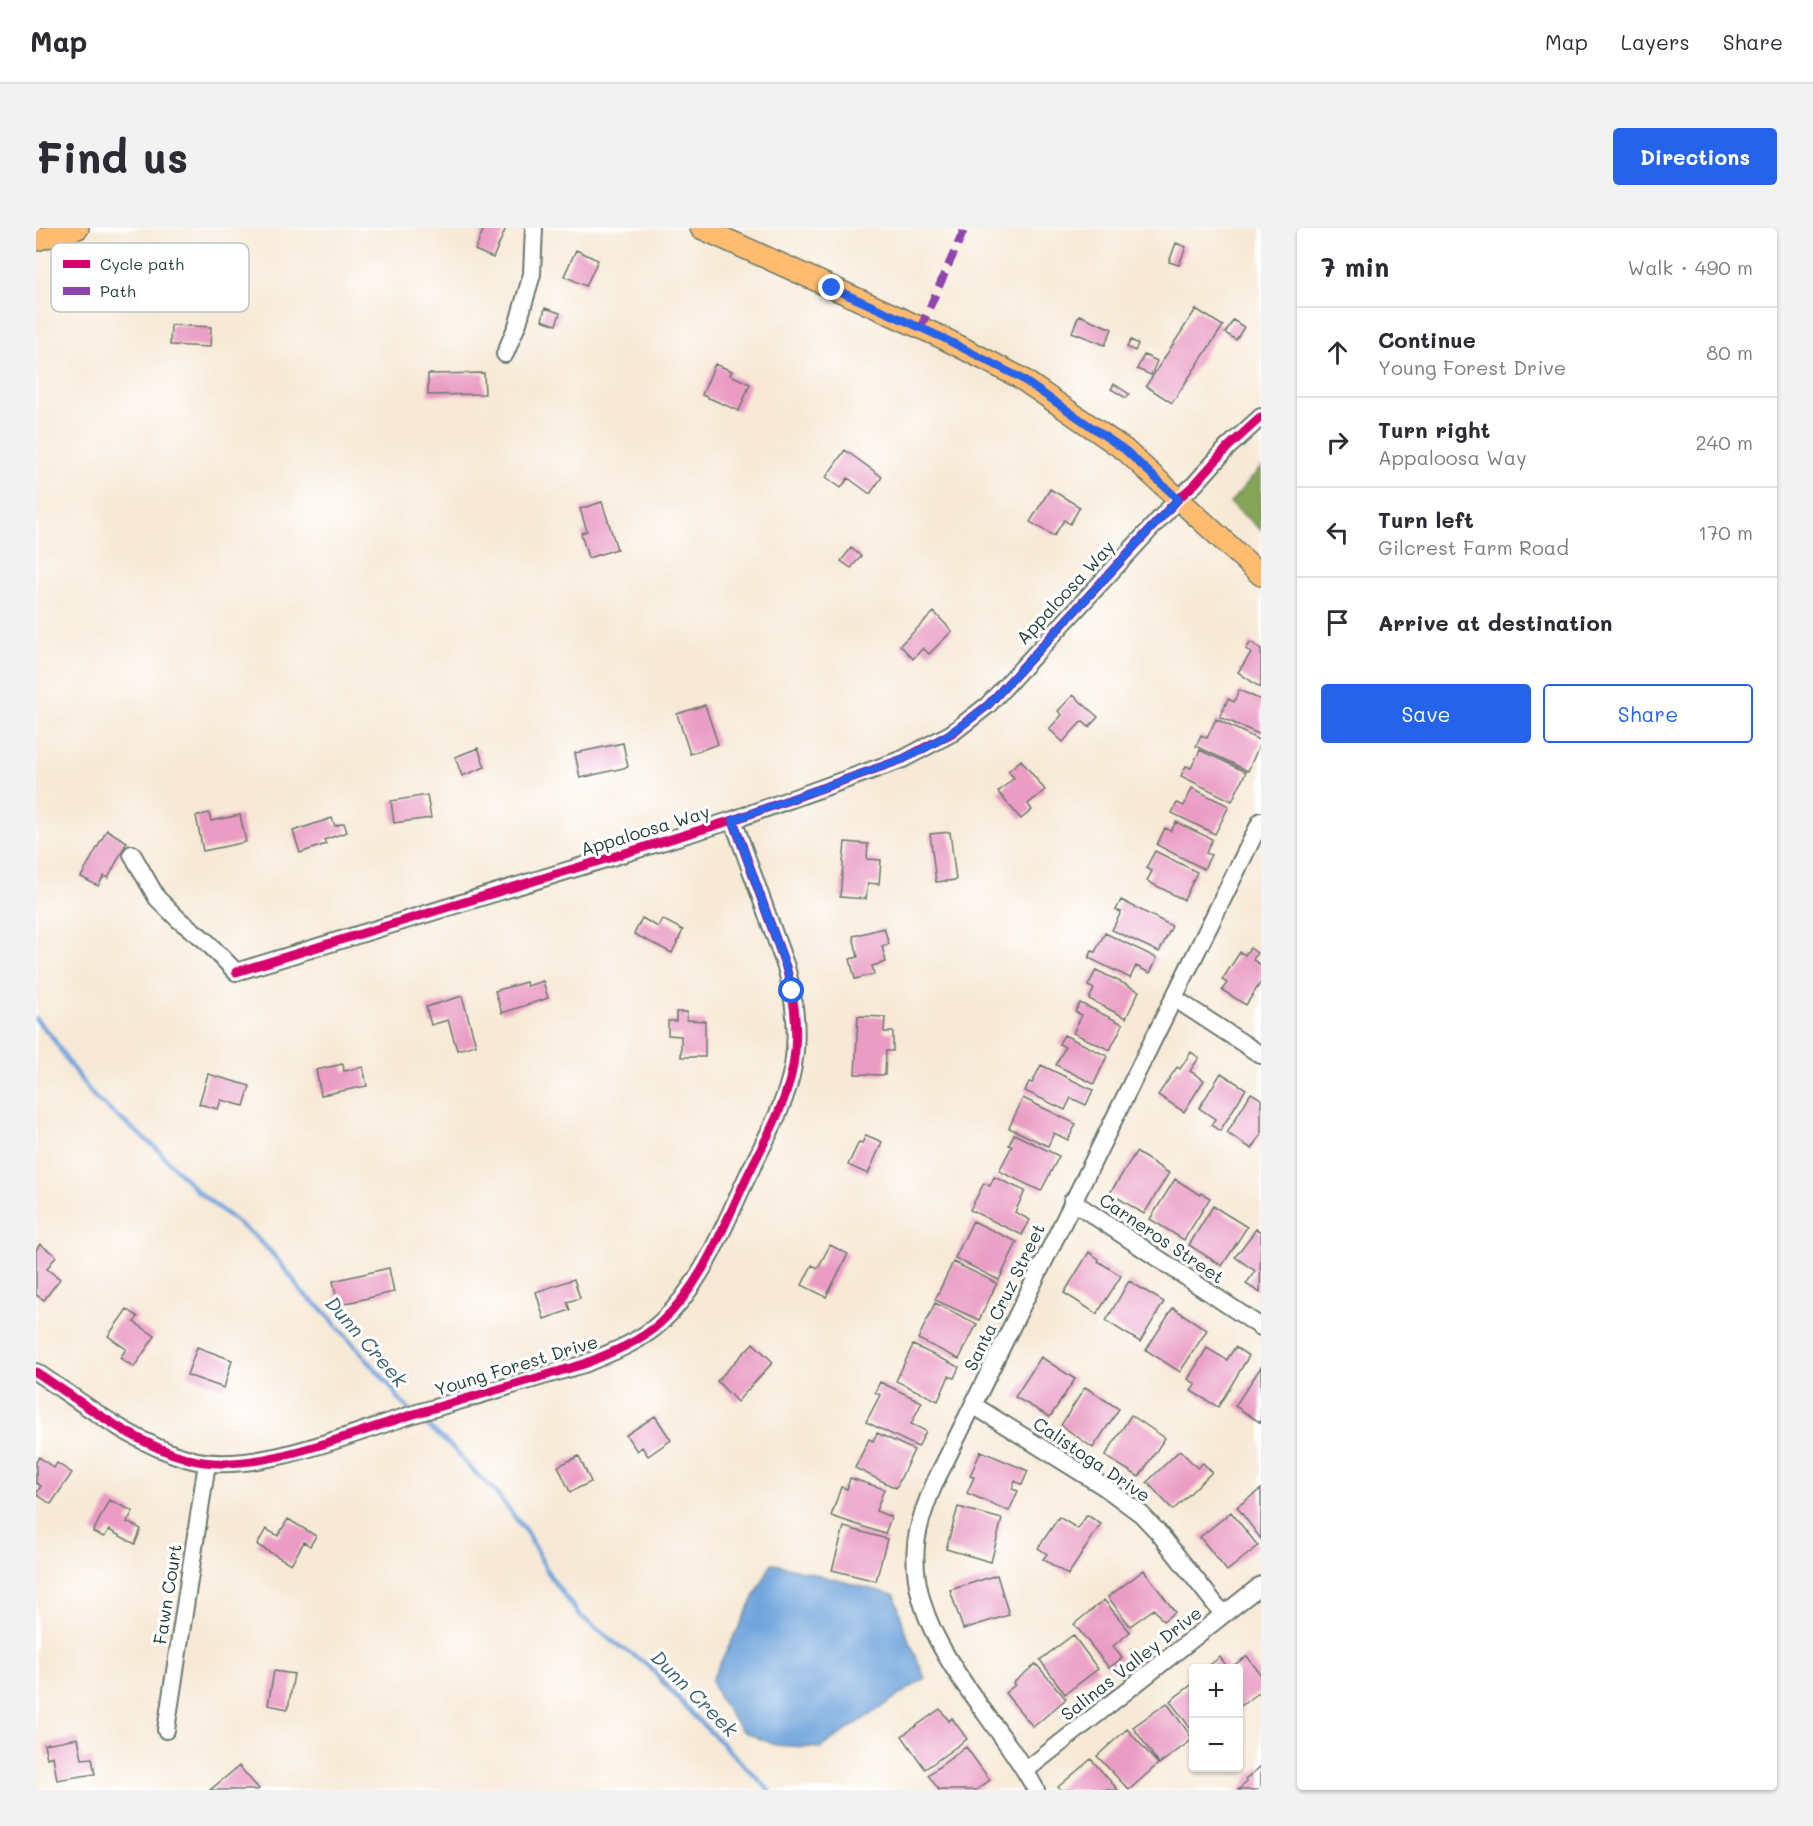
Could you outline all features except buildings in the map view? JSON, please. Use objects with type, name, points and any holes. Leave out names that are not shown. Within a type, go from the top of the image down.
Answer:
[{"type":"main road","points":[[36,240],[78,228]]},
{"type":"main road","points":[[701,228],[941,337],[1019,377],[1125,450],[1261,575]]},
{"type":"street","points":[[505,354],[518,323],[532,274],[534,228]]},
{"type":"street","name":"Appaloosa Way","points":[[132,854],[157,898],[179,920],[205,940],[236,972],[733,820],[903,759],[923,750],[962,726],[988,705],[1178,499],[1195,484],[1228,447],[1261,417]]},
{"type":"street","name":"Young Forest Drive","points":[[36,1372],[130,1435],[156,1448],[207,1463],[236,1464],[289,1454],[584,1364],[622,1348],[659,1324],[681,1302],[699,1275],[783,1103],[793,1066],[796,1016],[792,991],[786,967],[733,820]]},
{"type":"street","name":"Santa Cruz Street","points":[[1036,1790],[940,1643],[926,1614],[918,1590],[916,1544],[927,1500],[1147,1048],[1261,821]]},
{"type":"street","points":[[1174,998],[1261,1055]]},
{"type":"street","name":"Carneros Street","points":[[1072,1202],[1261,1327]]},
{"type":"street","name":"Calistoga Drive","points":[[973,1405],[1134,1508],[1158,1532],[1223,1614]]},
{"type":"street","name":"Fawn Court","points":[[166,1730],[207,1463]]},
{"type":"street","name":"Salinas Valley Drive","points":[[1025,1771],[1261,1585]]},
{"type":"green space","points":[[1261,467],[1261,530],[1230,503]]},
{"type":"water","points":[[772,1563],[895,1595],[904,1628],[925,1678],[820,1748],[775,1745],[742,1731],[720,1700],[711,1681]]},
{"type":"waterway","name":"Dunn Creek","points":[[36,1019],[53,1038],[95,1098],[156,1148],[197,1191],[270,1251],[301,1292],[322,1309],[412,1412]]},
{"type":"waterway","name":"Dunn Creek","points":[[418,1417],[493,1489],[527,1533],[550,1576],[579,1615],[648,1665],[691,1713],[769,1790]]},
{"type":"marked path","points":[[920,329],[965,228]]},
{"type":"cycle path","points":[[236,972],[733,820],[903,759],[952,733],[988,705],[1178,499],[1195,484],[1228,447],[1261,417]]},
{"type":"cycle path","points":[[36,1372],[128,1433],[168,1452],[189,1459],[214,1463],[242,1462],[272,1458],[302,1450],[584,1364],[624,1347],[660,1323],[688,1291],[711,1254],[774,1122],[790,1080],[795,1053],[794,1004],[786,967],[733,820]]},
{"type":"route","points":[[792,991],[786,967],[733,820],[903,759],[952,733],[988,705],[1178,499],[1125,450],[1019,377],[941,337],[832,288]]}]
